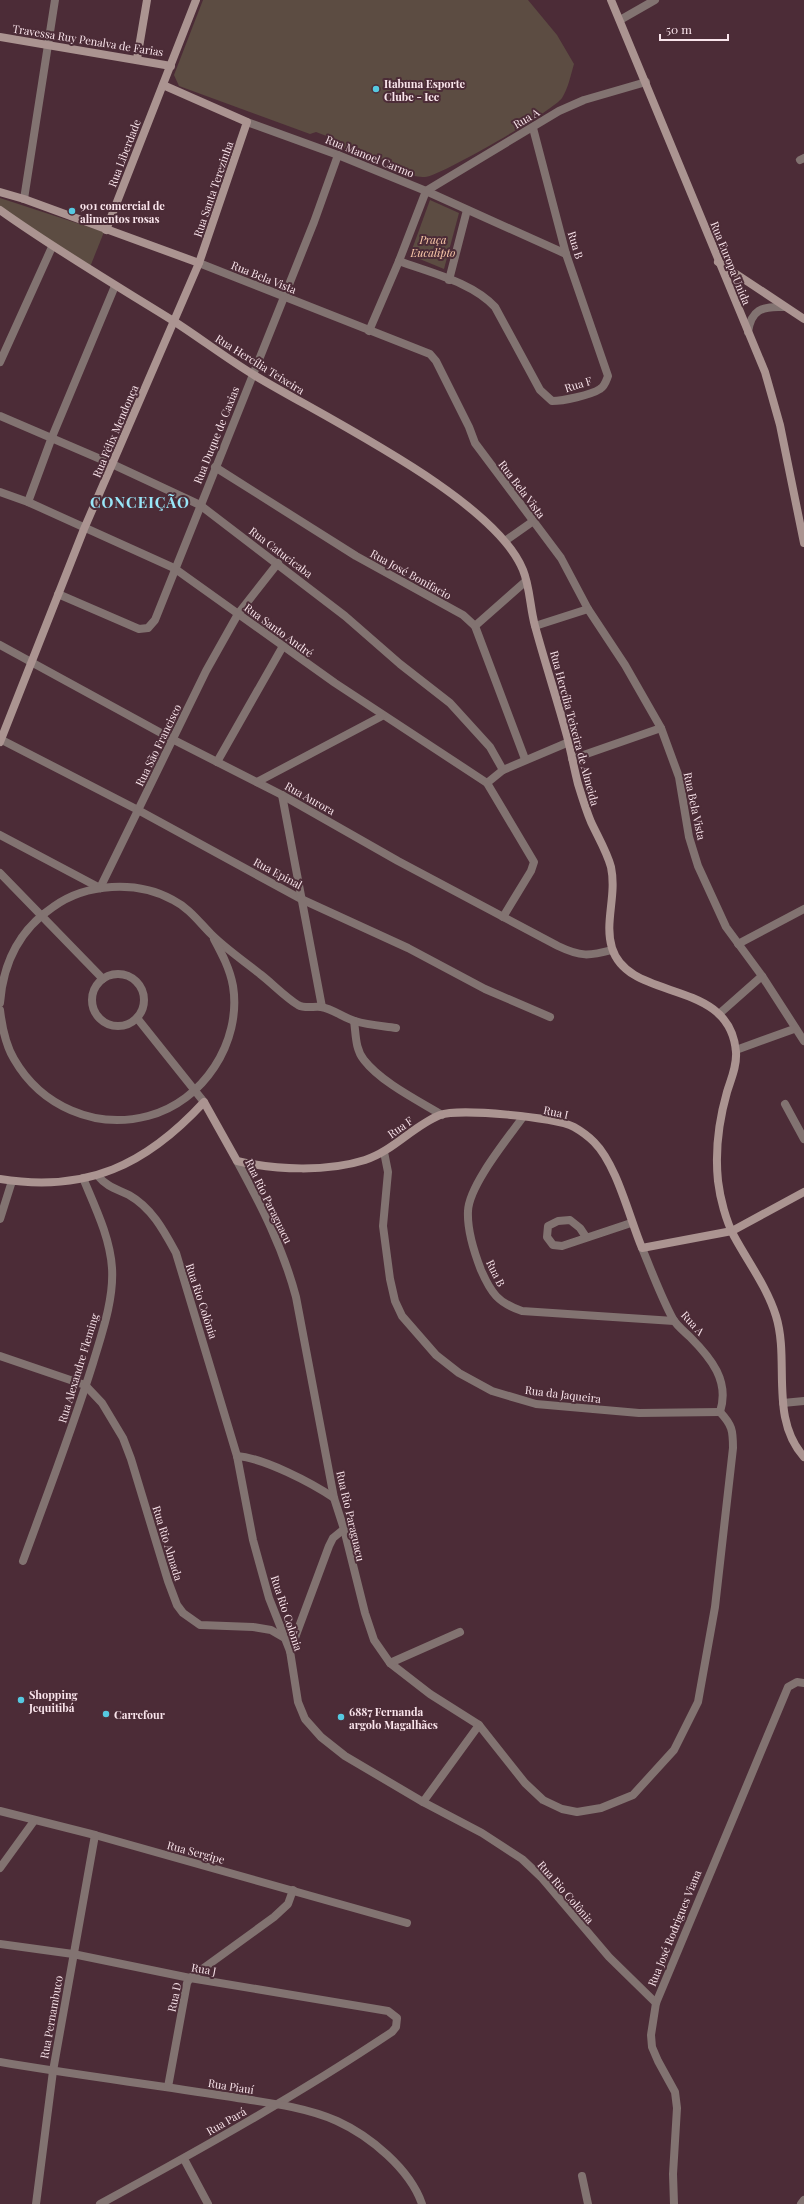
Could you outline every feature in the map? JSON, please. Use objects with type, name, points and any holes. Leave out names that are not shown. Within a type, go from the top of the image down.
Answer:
[{"type":"main road","points":[[137,59],[147,0]]},
{"type":"main road","name":"Rua Liberdade","points":[[106,230],[196,0]]},
{"type":"main road","name":"Rua Europa Unida","points":[[611,0],[646,82],[718,262],[765,372],[780,425],[804,542]]},
{"type":"main road","name":"Travessa Ruy Penalva de Farias","points":[[0,37],[137,59],[171,66]]},
{"type":"main road","name":"Rua Manoel Carmo","points":[[163,85],[248,122]]},
{"type":"main road","name":"Rua Santa Terezinha","points":[[198,263],[248,122]]},
{"type":"main road","name":"Rua Bela Vista","points":[[0,192],[24,198],[106,230],[198,263]]},
{"type":"main road","name":"Rua Hercília Teixeira","points":[[0,210],[52,247],[174,321],[252,374],[407,464],[452,495],[483,520],[505,541]]},
{"type":"main road","points":[[718,262],[783,307],[804,319]]},
{"type":"main road","name":"Rua Félix Mendonça","points":[[0,740],[84,529],[198,263]]},
{"type":"main road","name":"Rua Hercília Teixeira de Almeida","points":[[505,541],[522,567],[535,626],[589,817],[610,861],[615,886],[609,927],[612,950],[620,964],[635,976],[651,984],[680,991],[702,1002],[719,1014],[729,1028],[736,1050],[734,1069],[720,1119],[718,1182],[732,1231],[768,1294],[777,1317],[782,1345],[781,1368],[783,1403],[788,1430],[798,1450],[804,1457]]},
{"type":"main road","points":[[0,1179],[12,1181],[46,1182],[98,1176],[120,1168],[144,1155],[166,1140],[204,1102]]},
{"type":"main road","name":"Rua Rio Paraguacu","points":[[204,1102],[237,1161]]},
{"type":"main road","name":"Rua I","points":[[442,1115],[484,1113],[550,1120],[574,1127],[593,1142],[607,1158],[631,1224]]},
{"type":"main road","name":"Rua F","points":[[384,1152],[413,1130],[442,1115]]},
{"type":"main road","points":[[237,1161],[262,1166],[344,1166],[367,1160],[384,1152]]},
{"type":"main road","points":[[642,1248],[732,1231],[804,1192]]},
{"type":"main road","name":"Rua A","points":[[631,1224],[642,1248]]},
{"type":"street","points":[[24,198],[54,0]]},
{"type":"street","points":[[620,20],[655,0]]},
{"type":"street","name":"Rua A","points":[[426,191],[559,111],[584,100],[646,82]]},
{"type":"street","name":"Rua Manoel Carmo","points":[[248,122],[338,155],[426,191],[566,254]]},
{"type":"street","name":"Rua B","points":[[533,128],[566,254],[606,367]]},
{"type":"street","name":"Rua Duque de Caxias","points":[[58,594],[139,629],[148,628],[155,620],[174,568],[314,222],[338,155]]},
{"type":"street","points":[[369,331],[399,261],[426,191]]},
{"type":"street","points":[[399,261],[449,280],[467,210]]},
{"type":"street","points":[[0,362],[52,247]]},
{"type":"street","name":"Rua Bela Vista","points":[[198,263],[369,331],[422,349],[436,361],[469,427],[475,443],[532,522],[561,558],[588,609],[625,665],[661,728],[679,777],[689,837],[698,866],[726,927],[762,976],[794,1029],[804,1041]]},
{"type":"street","name":"Rua F","points":[[449,280],[487,298],[495,308],[540,390],[552,401],[560,401],[600,389],[605,384],[608,376],[606,367]]},
{"type":"street","points":[[28,502],[52,437],[114,286]]},
{"type":"street","points":[[748,333],[749,321],[754,314],[767,306],[783,307]]},
{"type":"street","name":"Rua Catucicaba","points":[[0,416],[52,437],[200,505],[278,563],[345,616],[400,664],[450,703],[490,747],[503,770]]},
{"type":"street","name":"Rua José Bonifacio","points":[[215,467],[356,556],[463,616],[475,626]]},
{"type":"street","name":"Rua Santo André","points":[[0,492],[28,502],[84,529],[174,568],[382,716],[487,783],[516,828],[534,862],[531,871],[503,917]]},
{"type":"street","points":[[505,541],[532,522]]},
{"type":"street","name":"Rua São Francisco","points":[[100,888],[206,671],[238,614],[278,563]]},
{"type":"street","points":[[525,759],[475,626],[526,581]]},
{"type":"street","points":[[535,626],[588,609]]},
{"type":"street","name":"Rua Aurora","points":[[0,645],[172,739],[258,782],[398,861],[574,954],[588,956],[612,950]]},
{"type":"street","points":[[217,762],[283,646]]},
{"type":"street","points":[[258,782],[382,716]]},
{"type":"street","points":[[572,759],[661,728]]},
{"type":"street","name":"Rua Epinal","points":[[0,740],[138,810],[301,898],[408,948],[485,989],[550,1018]]},
{"type":"street","points":[[487,783],[503,770],[525,759],[569,742]]},
{"type":"street","points":[[282,795],[322,1007]]},
{"type":"street","points":[[0,835],[100,888]]},
{"type":"street","points":[[0,873],[42,914],[103,979]]},
{"type":"street","points":[[0,1003],[2,981],[10,956],[23,933],[42,914],[60,902],[73,896],[100,888],[122,887],[152,890],[174,900],[197,917],[211,934],[225,959],[233,987],[233,1015],[227,1043],[214,1069],[195,1090],[173,1106],[149,1116],[122,1120],[96,1119],[70,1111],[48,1098],[28,1080],[11,1052],[3,1034],[0,1010]]},
{"type":"street","points":[[738,944],[804,909]]},
{"type":"street","points":[[211,934],[299,1006],[322,1007],[354,1021],[396,1028]]},
{"type":"street","points":[[111,975],[121,975],[130,978],[137,983],[142,991],[144,1001],[142,1010],[136,1018],[122,1026],[105,1023],[98,1017],[94,1010],[92,997],[97,985],[103,979],[111,975]]},
{"type":"street","points":[[719,1014],[762,976]]},
{"type":"street","name":"Rua Rio Paraguacu","points":[[136,1018],[204,1102]]},
{"type":"street","name":"Rua F","points":[[354,1021],[357,1044],[363,1059],[376,1072],[442,1115]]},
{"type":"street","points":[[736,1050],[794,1029]]},
{"type":"street","points":[[785,1104],[804,1139]]},
{"type":"street","name":"Rua B","points":[[523,1117],[488,1167],[475,1190],[468,1209],[469,1228],[477,1260],[496,1298],[507,1306],[522,1311],[674,1321]]},
{"type":"street","name":"Rua F","points":[[384,1152],[388,1172],[383,1226],[390,1279],[395,1301]]},
{"type":"street","name":"Rua Rio Paraguacu","points":[[237,1161],[273,1230],[289,1269],[296,1297],[334,1498],[344,1530],[365,1613],[374,1640],[390,1663],[430,1694],[479,1725],[525,1783],[543,1800],[562,1809],[577,1812],[601,1808],[633,1795],[674,1750],[698,1702],[715,1608],[733,1448],[733,1431],[720,1412]]},
{"type":"street","name":"Rua Rio Colônia","points":[[98,1176],[107,1185],[130,1196],[151,1212],[165,1233],[176,1254],[237,1456],[253,1540],[269,1598],[290,1652],[298,1702],[304,1719],[321,1737],[345,1756],[423,1802],[482,1833],[522,1859],[541,1877],[609,1957],[656,2003]]},
{"type":"street","name":"Rua Alexandre Fleming","points":[[23,1561],[86,1385],[100,1339],[111,1291],[112,1267],[100,1218],[83,1178]]},
{"type":"street","points":[[0,1219],[12,1181]]},
{"type":"street","points":[[586,1237],[580,1228],[570,1220],[558,1221],[548,1226],[547,1237],[553,1245],[562,1246],[586,1237],[631,1224]]},
{"type":"street","name":"Rua A","points":[[642,1248],[674,1321],[701,1348],[718,1372],[724,1388],[723,1402],[720,1412]]},
{"type":"street","name":"Rua da Jaqueira","points":[[395,1301],[402,1316],[436,1355],[460,1373],[492,1391],[536,1404],[639,1413],[720,1412]]},
{"type":"street","points":[[0,1356],[86,1385]]},
{"type":"street","name":"Rua Rio Almada","points":[[86,1385],[102,1403],[123,1438],[131,1459],[168,1581],[177,1605],[183,1614],[200,1625],[253,1627],[271,1630],[283,1637]]},
{"type":"street","points":[[783,1403],[804,1401]]},
{"type":"street","points":[[237,1456],[250,1457],[268,1463],[334,1498]]},
{"type":"street","points":[[290,1652],[329,1546],[333,1538],[344,1530]]},
{"type":"street","points":[[390,1663],[460,1632]]},
{"type":"street","name":"Rua José Rodrigues Viana","points":[[674,2204],[673,2174],[677,2108],[675,2092],[652,2047],[651,2035],[656,2003],[788,1687],[797,1682],[804,1683]]},
{"type":"street","points":[[423,1802],[479,1725]]},
{"type":"street","name":"Rua Sergipe","points":[[0,1811],[34,1821],[95,1835],[407,1923]]},
{"type":"street","points":[[0,1868],[34,1821]]},
{"type":"street","name":"Rua Pernambuco","points":[[36,2204],[53,2071],[95,1835]]},
{"type":"street","name":"Rua D","points":[[168,2087],[187,1983],[190,1978],[274,1917],[288,1904],[292,1890]]},
{"type":"street","name":"Rua J","points":[[0,1944],[73,1954],[190,1978],[388,2011],[395,2015],[398,2022]]},
{"type":"street","name":"Rua Pará","points":[[100,2204],[184,2159],[334,2070],[392,2032],[398,2022]]},
{"type":"street","name":"Rua Piauí","points":[[0,2062],[276,2104],[337,2121],[369,2139],[392,2160],[410,2183],[422,2204]]},
{"type":"street","points":[[184,2159],[208,2204]]},
{"type":"street","points":[[582,2176],[588,2204]]},
{"type":"street","points":[[801,2204],[804,2200]]},
{"type":"green space","name":"Itabuna Esporte Clube - Iec","points":[[203,0],[528,0],[557,35],[574,64],[562,98],[539,116],[473,155],[435,174],[425,177],[415,176],[394,168],[387,161],[339,147],[337,140],[316,132],[310,134],[179,86],[174,75]]},
{"type":"green space","points":[[0,198],[104,232],[90,267],[0,207]]},
{"type":"green space","name":"Praça Eucalipto","points":[[430,200],[459,213],[444,269],[410,255]]},
{"type":"place","name":"Itabuna Esporte Clube - Iec","points":[[376,89]]},
{"type":"place","name":"901 comercial de alimentos rosas","points":[[72,211]]},
{"type":"place","name":"Shopping Jequitibá","points":[[21,1700]]},
{"type":"place","name":"Carrefour","points":[[106,1714]]},
{"type":"place","name":"6887 Fernanda argolo Magalhães","points":[[341,1717]]},
{"type":"district","name":"CONCEIÇÃO","points":[[140,502]]}]
